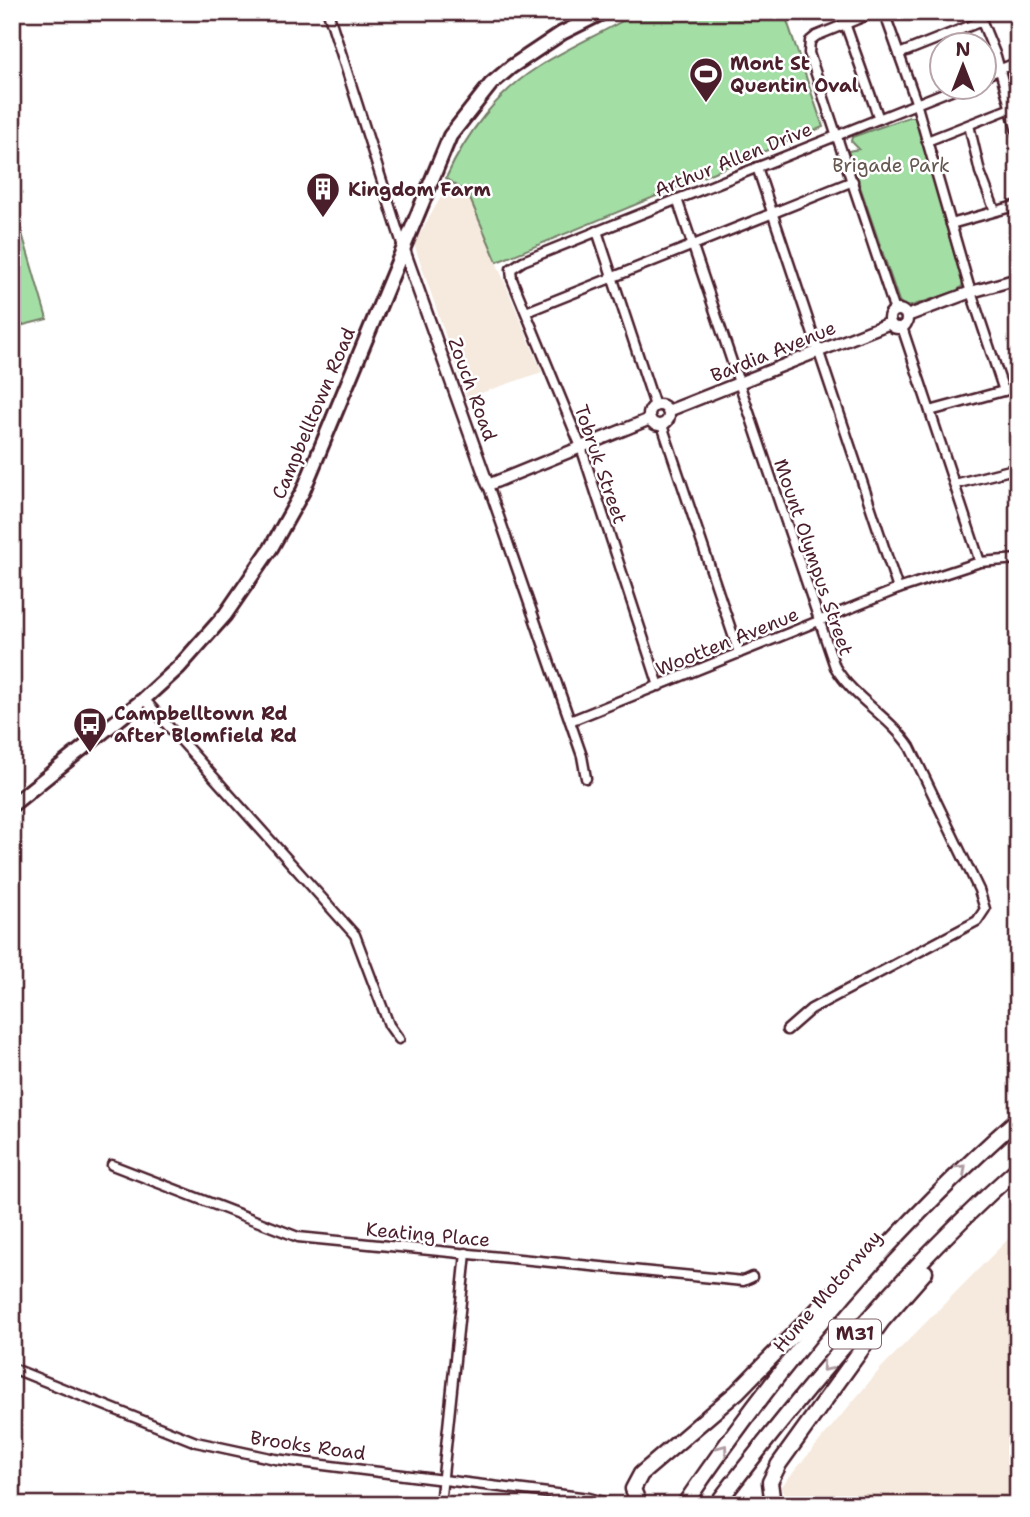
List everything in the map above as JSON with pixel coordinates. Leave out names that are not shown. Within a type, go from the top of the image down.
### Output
[{"type":"highway","name":"Hume Motorway","points":[[684,1505],[811,1336],[942,1188],[1018,1119]]},
{"type":"highway","points":[[773,1505],[769,1487],[776,1469],[835,1382],[882,1321],[979,1216],[1013,1172]]},
{"type":"highway","name":"M31","points":[[716,1505],[804,1392],[889,1295],[1013,1172]]},
{"type":"highway","points":[[639,1504],[633,1489],[641,1474],[737,1392],[839,1285],[942,1188]]},
{"type":"main road","name":"Campbelltown Road","points":[[12,805],[144,699],[179,667],[225,615],[291,515],[450,136],[491,84],[562,33],[604,12]]},
{"type":"street","name":"Zouch Road","points":[[328,12],[403,247],[570,721],[586,778]]},
{"type":"street","points":[[841,12],[879,119]]},
{"type":"street","points":[[875,12],[810,41],[809,53],[895,311]]},
{"type":"street","points":[[884,12],[916,104],[971,292],[1004,391]]},
{"type":"street","points":[[899,54],[980,16],[1000,70],[1018,135]]},
{"type":"street","points":[[1000,70],[1018,62]]},
{"type":"street","name":"Arthur Allen Drive","points":[[523,261],[928,99]]},
{"type":"street","points":[[927,141],[1011,108]]},
{"type":"street","points":[[969,125],[981,172],[995,211]]},
{"type":"street","points":[[757,167],[898,589]]},
{"type":"street","points":[[526,312],[853,181]]},
{"type":"street","name":"Mount Olympus Street","points":[[677,199],[818,621],[843,680],[894,727],[910,747],[979,890],[985,909],[977,921],[811,1009],[787,1030]]},
{"type":"street","points":[[951,224],[1018,205]]},
{"type":"street","points":[[597,231],[655,407]]},
{"type":"street","name":"Tobruk Street","points":[[523,261],[511,269],[511,274],[581,447],[659,686]]},
{"type":"street","points":[[393,273],[405,271],[414,276]]},
{"type":"street","points":[[980,562],[902,327],[907,316],[971,292],[1018,279]]},
{"type":"street","points":[[895,311],[904,312],[907,316]]},
{"type":"street","points":[[895,311],[890,317],[890,323],[902,327]]},
{"type":"street","name":"Bardia Avenue","points":[[668,411],[890,323]]},
{"type":"street","points":[[930,411],[1018,387]]},
{"type":"street","points":[[661,406],[668,411],[667,421],[662,425],[656,425],[650,419],[650,410],[655,407],[661,406]]},
{"type":"street","points":[[488,485],[650,419]]},
{"type":"street","points":[[662,425],[739,653]]},
{"type":"street","points":[[954,484],[1018,468]]},
{"type":"street","name":"Wootten Avenue","points":[[570,721],[898,589],[980,562],[1018,559]]},
{"type":"street","points":[[144,699],[355,935],[389,1025],[399,1039]]},
{"type":"street","name":"Keating Place","points":[[112,1165],[298,1237],[743,1281],[752,1277]]},
{"type":"street","points":[[440,1505],[466,1253]]},
{"type":"street","name":"Brooks Road","points":[[12,1368],[196,1442],[275,1458],[589,1497],[611,1504]]},
{"type":"shaded area","points":[[450,181],[468,194],[542,372],[467,398],[414,244]]},
{"type":"shaded area","points":[[1018,1229],[1018,1505],[792,1505],[781,1487],[881,1368]]},
{"type":"green space","points":[[638,12],[784,12],[823,127],[497,262],[468,194],[446,178],[463,146],[496,102],[523,77],[562,52]]},
{"type":"green space","name":"Brigade Park","points":[[916,117],[963,285],[957,291],[905,308],[899,301],[848,151],[859,149],[851,141],[852,137]]},
{"type":"green space","points":[[12,199],[47,319],[12,328]]},
{"type":"place","name":"Mont St Quentin Oval","points":[[706,104]]},
{"type":"place","name":"Kingdom Farm","points":[[323,219]]},
{"type":"place","name":"Campbelltown Rd after Blomfield Rd","points":[[90,754]]}]
